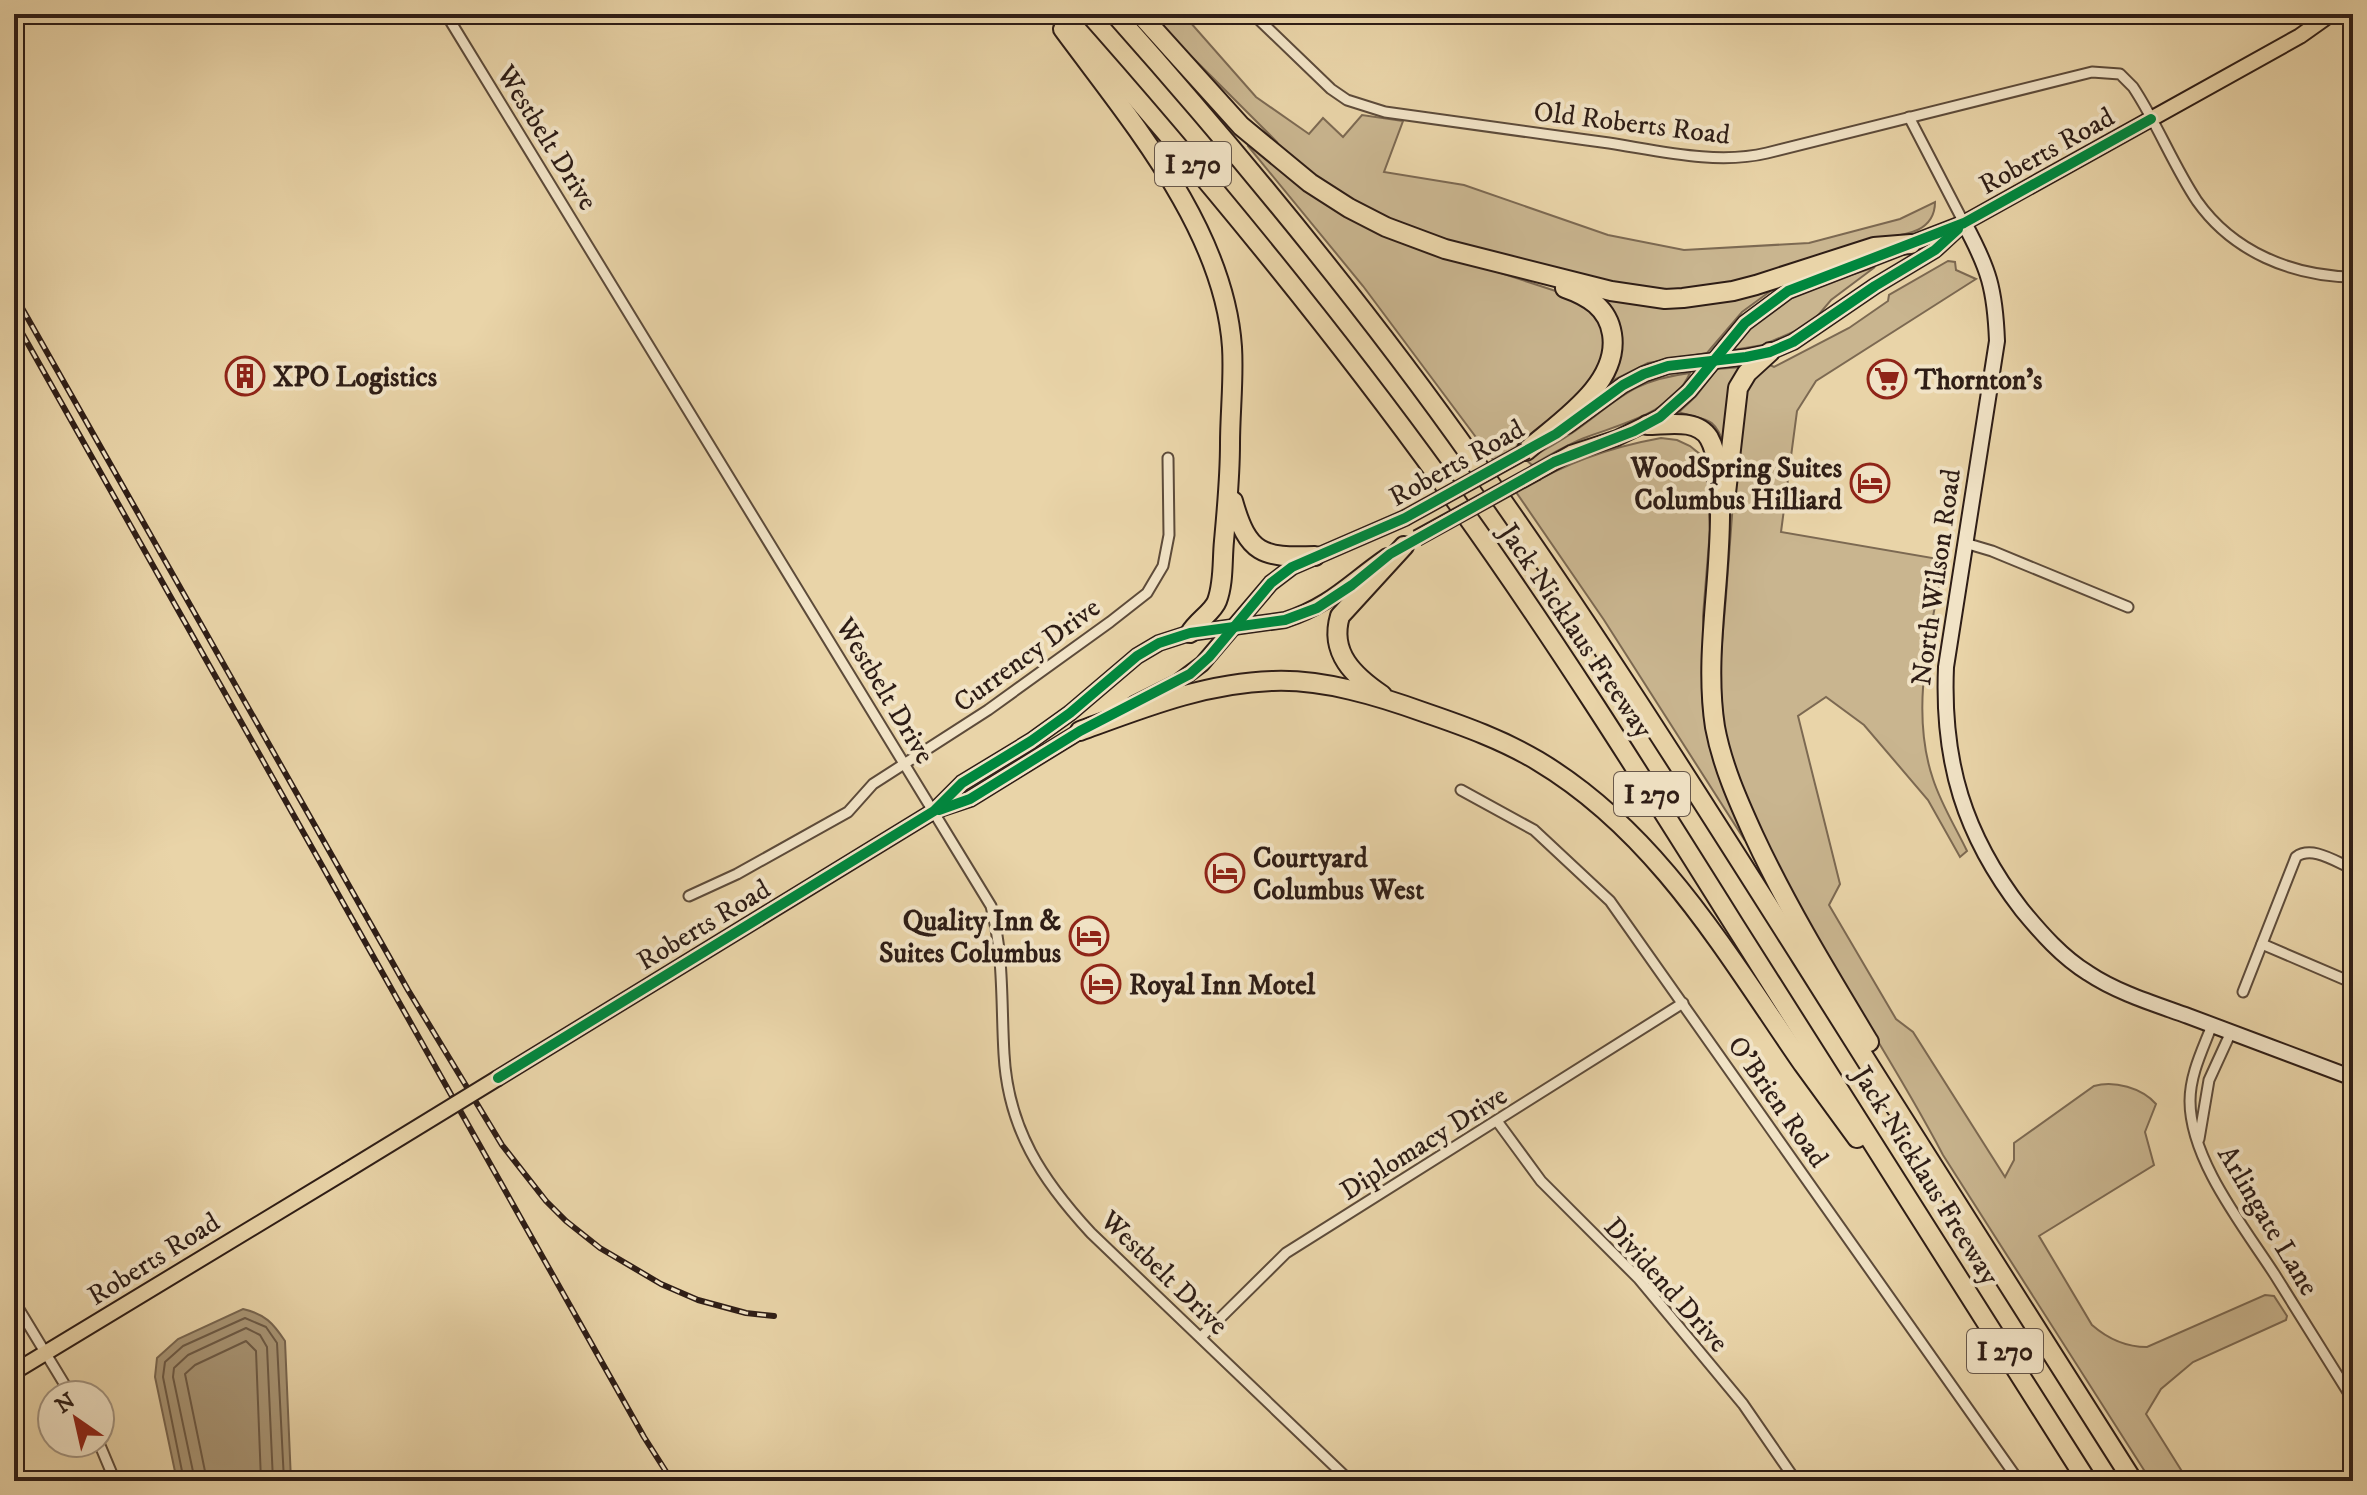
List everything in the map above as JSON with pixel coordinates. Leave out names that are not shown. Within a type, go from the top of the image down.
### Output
[{"type":"highway","points":[[1051,14],[1166,173],[1201,236],[1214,268],[1232,346],[1230,491],[1221,581],[1216,604],[1197,621],[1190,633]]},
{"type":"highway","name":"Jack Nicklaus Freeway","points":[[1063,14],[1156,118],[1319,317],[1470,521],[1618,740],[2087,1481]]},
{"type":"highway","name":"Jack Nicklaus Freeway","points":[[1115,14],[1189,97],[1352,297],[1474,460],[1650,718],[2133,1481]]},
{"type":"highway","points":[[1140,14],[1241,126],[1310,183],[1349,208],[1413,238],[1445,249],[1535,273],[1665,299],[1700,297],[1756,285],[1874,247],[1911,244]]},
{"type":"highway","points":[[1526,451],[1589,393],[1608,366],[1613,347],[1609,323],[1596,304],[1582,294],[1535,273]]},
{"type":"highway","points":[[1720,527],[1738,388],[1747,373],[1770,352]]},
{"type":"highway","points":[[1647,425],[1692,425],[1708,438],[1716,463],[1720,527],[1712,700],[1722,755],[1740,805],[1769,868],[1803,932],[1901,1096],[1934,1168]]},
{"type":"highway","points":[[1230,491],[1240,525],[1256,550],[1287,557],[1315,556]]},
{"type":"highway","points":[[1390,700],[1350,670],[1337,641],[1336,628],[1340,616],[1359,592],[1410,542]]},
{"type":"highway","points":[[1080,731],[1173,696],[1272,681],[1297,682],[1390,700],[1496,740],[1537,760],[1613,817],[1647,850],[1716,936],[1803,1064],[1964,1286]]},
{"type":"main road","name":"Roberts Road","points":[[934,811],[962,783],[1070,713],[1137,656],[1159,643],[1190,633],[1285,620],[1317,608],[1410,542],[1571,453],[1647,425],[1680,401],[1745,323],[1788,291],[1964,223],[2300,36],[2331,14]]},
{"type":"main road","name":"Roberts Road","points":[[14,1372],[934,811],[970,799],[1080,731],[1190,674],[1209,657],[1271,583],[1292,567],[1405,518],[1526,451],[1644,374],[1668,366],[1770,352],[1807,335],[1875,286],[1935,250],[1964,223]]},
{"type":"main road","name":"North Wilson Road","points":[[1964,223],[1985,261],[1991,279],[1997,341],[1946,667],[1944,706],[1955,779],[1981,847],[2017,903],[2042,934],[2070,960],[2107,984],[2231,1032],[2351,1073]]},
{"type":"street","name":"Westbelt Drive","points":[[446,14],[991,906],[999,935],[1006,1076],[1018,1122],[1036,1161],[1067,1208],[1350,1481]]},
{"type":"street","name":"Old Roberts Road","points":[[1253,14],[1331,89],[1347,100],[1385,112],[1669,152],[1746,158],[2102,71],[2120,74],[2128,81],[2199,202],[2227,232],[2257,254],[2287,268],[2332,277],[2353,277]]},
{"type":"street","name":"North Wilson Road","points":[[1909,117],[1964,223]]},
{"type":"street","name":"Currency Drive","points":[[689,896],[737,874],[848,812],[873,784],[1043,671],[1147,593],[1163,566],[1169,535],[1168,458]]},
{"type":"street","points":[[1965,543],[1992,551],[2128,607]]},
{"type":"street","name":"O'Brien Road","points":[[1461,790],[1534,830],[1610,901],[2019,1481]]},
{"type":"street","points":[[2243,992],[2296,857],[2300,853],[2312,852],[2353,869]]},
{"type":"street","points":[[2262,944],[2353,983]]},
{"type":"street","name":"Diplomacy Drive","points":[[1201,1337],[1286,1253],[1683,1003]]},
{"type":"street","name":"Arlingate Lane","points":[[2212,1025],[2192,1077],[2190,1101],[2199,1143],[2235,1213],[2353,1400]]},
{"type":"street","name":"Arlingate Lane","points":[[2199,1143],[2209,1080],[2231,1032]]},
{"type":"street","name":"Dividend Drive","points":[[1497,1121],[1541,1181],[1639,1279],[1735,1394],[1796,1481]]},
{"type":"street","points":[[14,1301],[62,1379]]},
{"type":"street","points":[[106,1459],[115,1481]]},
{"type":"shaded area","points":[[1149,14],[1183,14],[1256,97],[1309,134],[1323,118],[1343,137],[1362,115],[1403,121],[1384,172],[1464,185],[1608,235],[1684,250],[1809,243],[1900,219],[1935,202],[1934,212],[1925,225],[1910,233],[1883,238],[1738,284],[1669,291],[1600,281],[1457,243],[1393,222],[1323,183],[1284,155],[1277,142]]},
{"type":"shaded area","points":[[1251,143],[1293,180],[1467,262],[1577,298],[1592,308],[1606,338],[1601,368],[1533,438],[1493,460],[1363,286],[1248,146]]},
{"type":"shaded area","points":[[1948,261],[1955,262],[1956,270],[1976,279],[1816,381],[1797,411],[1781,532],[1944,560],[1928,642],[1923,725],[1933,779],[1967,851],[1960,857],[1928,800],[1864,725],[1826,697],[1798,716],[1840,884],[1829,905],[1896,1019],[1913,1032],[2005,1177],[2014,1160],[2014,1143],[2094,1086],[2110,1084],[2127,1087],[2156,1104],[2145,1132],[2154,1165],[2039,1236],[2092,1325],[2124,1344],[2147,1347],[2265,1295],[2274,1296],[2287,1316],[2286,1320],[2193,1362],[2161,1389],[2146,1414],[2188,1481],[2151,1481],[1943,1155],[1791,893],[1747,802],[1733,767],[1724,731],[1720,698],[1721,654],[1740,409],[1747,389],[1758,374],[1770,365],[1774,367],[1849,328],[1888,301],[1889,295]]},
{"type":"shaded area","points":[[1875,267],[1831,300],[1815,319],[1800,329],[1763,345],[1733,350],[1760,318],[1777,306],[1815,288]]},
{"type":"shaded area","points":[[1776,287],[1742,312],[1707,353],[1648,363],[1608,383],[1614,368],[1593,291],[1616,297]]},
{"type":"shaded area","points":[[1742,367],[1724,445],[1711,423],[1679,412],[1717,369]]},
{"type":"shaded area","points":[[1690,373],[1672,398],[1646,415],[1580,440],[1532,465],[1526,460],[1569,435],[1639,386]]},
{"type":"shaded area","points":[[1661,438],[1690,446],[1701,455],[1706,466],[1710,530],[1703,616],[1705,686],[1748,836],[1744,839],[1604,620],[1516,492],[1586,458]]},
{"type":"water","points":[[243,1309],[268,1320],[285,1341],[291,1481],[177,1481],[155,1377],[157,1358],[178,1339]]},
{"type":"railway","points":[[14,294],[408,990],[502,1145],[546,1201],[600,1248],[661,1284],[698,1300],[746,1313],[774,1316]]},
{"type":"railway","points":[[14,319],[644,1437],[672,1481]]},
{"type":"cycle path","points":[[498,1078],[934,811],[962,783],[1031,741],[1070,713],[1137,656],[1159,643],[1190,633],[1285,620],[1317,608],[1390,554],[1554,462],[1634,431],[1660,417],[1689,391],[1745,323],[1788,291],[1964,223],[2151,119]]},
{"type":"cycle path","points":[[939,810],[970,799],[1080,731],[1190,674],[1209,657],[1271,583],[1292,567],[1405,518],[1556,434],[1623,385],[1644,374],[1668,366],[1770,352],[1793,342],[1875,286],[1935,250],[1958,229]]},
{"type":"place","name":"XPO Logistics","points":[[245,376]]},
{"type":"place","name":"Thornton's","points":[[1887,379]]},
{"type":"place","name":"WoodSpring Suites Columbus Hilliard","points":[[1870,483]]},
{"type":"place","name":"Courtyard Columbus West","points":[[1225,873]]},
{"type":"place","name":"Quality Inn & Suites Columbus","points":[[1089,936]]},
{"type":"place","name":"Royal Inn Motel","points":[[1101,984]]}]
